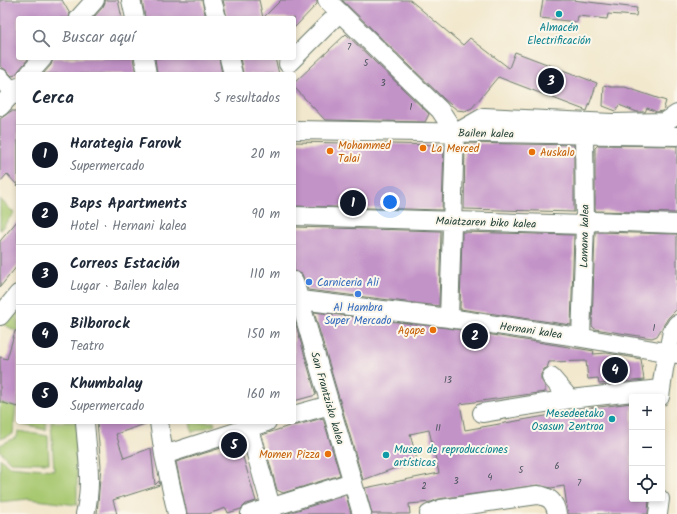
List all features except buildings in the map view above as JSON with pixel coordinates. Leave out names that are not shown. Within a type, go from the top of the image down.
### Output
[{"type":"street","points":[[81,16],[95,0]]},
{"type":"street","points":[[131,0],[135,16]]},
{"type":"street","points":[[212,0],[216,16]]},
{"type":"street","points":[[296,54],[333,6],[440,110],[455,133],[449,318]]},
{"type":"street","points":[[31,72],[41,60]]},
{"type":"street","points":[[144,60],[147,72]]},
{"type":"street","points":[[230,60],[232,72]]},
{"type":"street","points":[[288,64],[291,60]]},
{"type":"street","points":[[0,78],[16,91],[0,107]]},
{"type":"street","points":[[455,133],[484,117],[612,124],[665,122],[677,114]]},
{"type":"street","name":"Bailen kalea","points":[[296,130],[677,136]]},
{"type":"street","name":"Lamana kalea","points":[[581,337],[584,224],[584,134]]},
{"type":"street","name":"Maiatzaren biko kalea","points":[[296,216],[584,224],[594,221],[677,224]]},
{"type":"street","name":"San Frantzisko kalea","points":[[296,287],[362,514]]},
{"type":"street","points":[[0,316],[16,296]]},
{"type":"street","name":"Hernani kalea","points":[[300,300],[449,318],[581,337],[672,353]]},
{"type":"street","points":[[482,413],[570,399],[660,393],[672,353],[672,332],[677,324]]},
{"type":"street","points":[[551,377],[570,399]]},
{"type":"street","points":[[296,414],[330,405]]},
{"type":"street","points":[[81,513],[89,499],[89,469],[85,424]]},
{"type":"street","points":[[159,424],[164,455],[177,514]]},
{"type":"street","points":[[164,455],[248,425],[272,511]]},
{"type":"street","points":[[250,514],[272,511],[352,482]]},
{"type":"street","points":[[429,514],[442,509],[537,495],[545,496],[552,500],[557,514]]},
{"type":"street","points":[[658,514],[660,502]]},
{"type":"green space","points":[[0,199],[14,213],[0,230]]},
{"type":"green space","points":[[16,306],[16,331],[1,323]]},
{"type":"green space","points":[[0,402],[16,406],[13,434],[0,439]]},
{"type":"green space","points":[[20,424],[46,424],[46,430]]},
{"type":"green space","points":[[51,424],[77,424],[77,505],[28,499],[0,502],[0,458],[8,466],[54,470]]},
{"type":"green space","points":[[190,424],[215,425],[192,432]]},
{"type":"green space","points":[[18,431],[48,436],[49,463],[10,462],[0,451],[0,445],[17,437]]},
{"type":"place","name":"Almacén Electrificación","points":[[559,14]]},
{"type":"place","name":"Correos Estación","points":[[551,81]]},
{"type":"place","name":"La Merced","points":[[423,148]]},
{"type":"place","name":"Mohammed Talai","points":[[330,151]]},
{"type":"place","name":"Auskalo","points":[[532,152]]},
{"type":"place","name":"Harategia Farovk","points":[[353,203]]},
{"type":"place","name":"Carniceria Ali","points":[[309,282]]},
{"type":"place","name":"Al Hambra Super Mercado","points":[[358,294]]},
{"type":"place","name":"Agape","points":[[433,330]]},
{"type":"place","name":"Baps Apartments","points":[[475,336]]},
{"type":"place","name":"Bilborock","points":[[615,370]]},
{"type":"place","name":"Mesedeetako Osasun Zentroa","points":[[612,419]]},
{"type":"place","name":"Khumbalay","points":[[234,445]]},
{"type":"place","name":"Momen Pizza","points":[[328,454]]},
{"type":"place","name":"Museo de reproducciones artísticas","points":[[386,455]]}]
